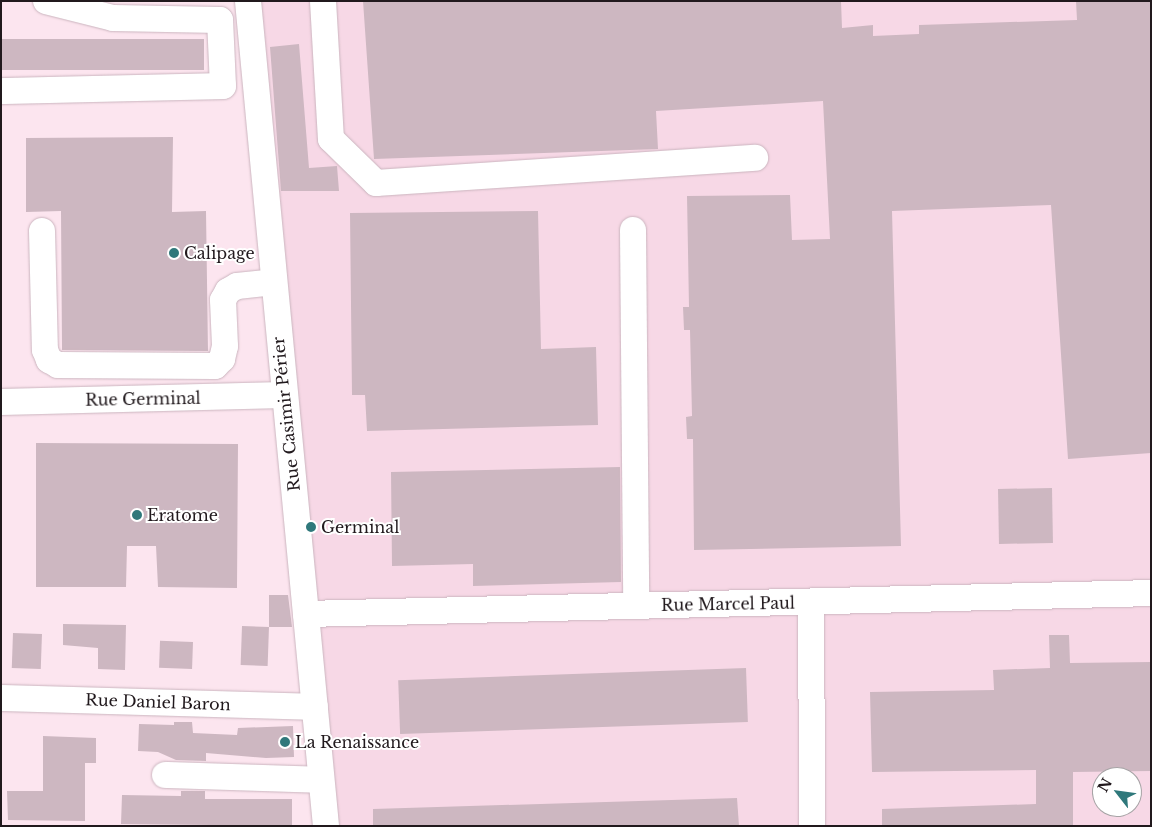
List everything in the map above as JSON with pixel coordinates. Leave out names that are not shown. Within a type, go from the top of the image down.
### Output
[{"type":"street","points":[[1,91],[223,86],[220,20],[113,18],[46,1]]},
{"type":"street","name":"Rue Casimir Périer","points":[[248,1],[326,826]]},
{"type":"street","points":[[322,1],[331,139],[376,183],[755,158]]},
{"type":"street","points":[[633,230],[636,606]]},
{"type":"street","points":[[42,231],[44,350],[49,360],[58,365],[215,366],[222,359],[225,346],[224,300],[228,291],[237,286],[274,282]]},
{"type":"street","name":"Rue Germinal","points":[[1,402],[284,395]]},
{"type":"street","name":"Rue Marcel Paul","points":[[306,614],[1151,593]]},
{"type":"street","points":[[811,602],[812,826]]},
{"type":"street","name":"Rue Daniel Baron","points":[[1,698],[315,707]]},
{"type":"street","points":[[165,775],[321,780]]},
{"type":"shaded area","points":[[248,1],[1151,1],[1151,826],[329,826]]},
{"type":"building","points":[[363,1],[841,1],[842,28],[873,25],[873,36],[919,34],[919,25],[1077,20],[1076,1],[1151,1],[1151,453],[1068,459],[1051,205],[892,211],[901,546],[694,550],[693,439],[687,439],[686,417],[692,416],[690,330],[684,330],[683,307],[689,307],[687,196],[790,195],[792,240],[830,239],[823,101],[656,111],[658,149],[374,159]]},
{"type":"building","points":[[1,39],[204,39],[204,70],[1,70]]},
{"type":"building","points":[[299,44],[309,168],[337,166],[339,191],[281,191],[270,47]]},
{"type":"building","points":[[173,137],[172,212],[206,211],[208,351],[62,350],[61,211],[26,212],[26,138]]},
{"type":"building","points":[[538,211],[541,349],[596,347],[598,425],[367,431],[365,395],[352,395],[350,213]]},
{"type":"building","name":"Eratome","points":[[36,443],[238,444],[237,588],[158,587],[156,546],[127,546],[126,587],[36,587]]},
{"type":"building","points":[[620,467],[621,582],[473,586],[473,564],[392,566],[391,472]]},
{"type":"building","points":[[1052,488],[1053,543],[999,544],[998,489]]},
{"type":"building","points":[[269,595],[288,595],[292,627],[269,627]]},
{"type":"building","points":[[63,624],[126,625],[125,670],[98,669],[98,648],[63,645]]},
{"type":"building","points":[[242,626],[269,627],[268,666],[241,665]]},
{"type":"building","points":[[13,633],[42,634],[41,669],[12,668]]},
{"type":"building","points":[[1049,635],[1069,635],[1070,663],[1151,662],[1151,771],[1142,771],[1142,767],[1092,767],[1092,772],[1073,772],[1073,826],[882,826],[882,809],[1036,804],[1036,770],[872,772],[870,692],[994,690],[993,670],[1050,668]]},
{"type":"building","points":[[160,641],[193,642],[192,669],[159,668]]},
{"type":"building","points":[[746,668],[748,722],[400,734],[398,680]]},
{"type":"building","points":[[174,722],[192,722],[193,733],[237,735],[238,728],[293,726],[294,757],[266,758],[206,753],[206,761],[176,760],[158,752],[138,751],[139,724],[174,725]]},
{"type":"building","points":[[43,736],[96,738],[96,763],[85,763],[85,821],[8,820],[7,791],[43,791]]},
{"type":"building","points":[[181,791],[205,791],[205,799],[292,799],[292,826],[121,824],[122,795],[181,796]]},
{"type":"building","points":[[737,798],[739,826],[373,826],[373,809]]},
{"type":"place","name":"Calipage","points":[[174,253]]},
{"type":"place","name":"Eratome","points":[[137,515]]},
{"type":"place","name":"Germinal","points":[[311,527]]},
{"type":"place","name":"La Renaissance","points":[[285,742]]}]
